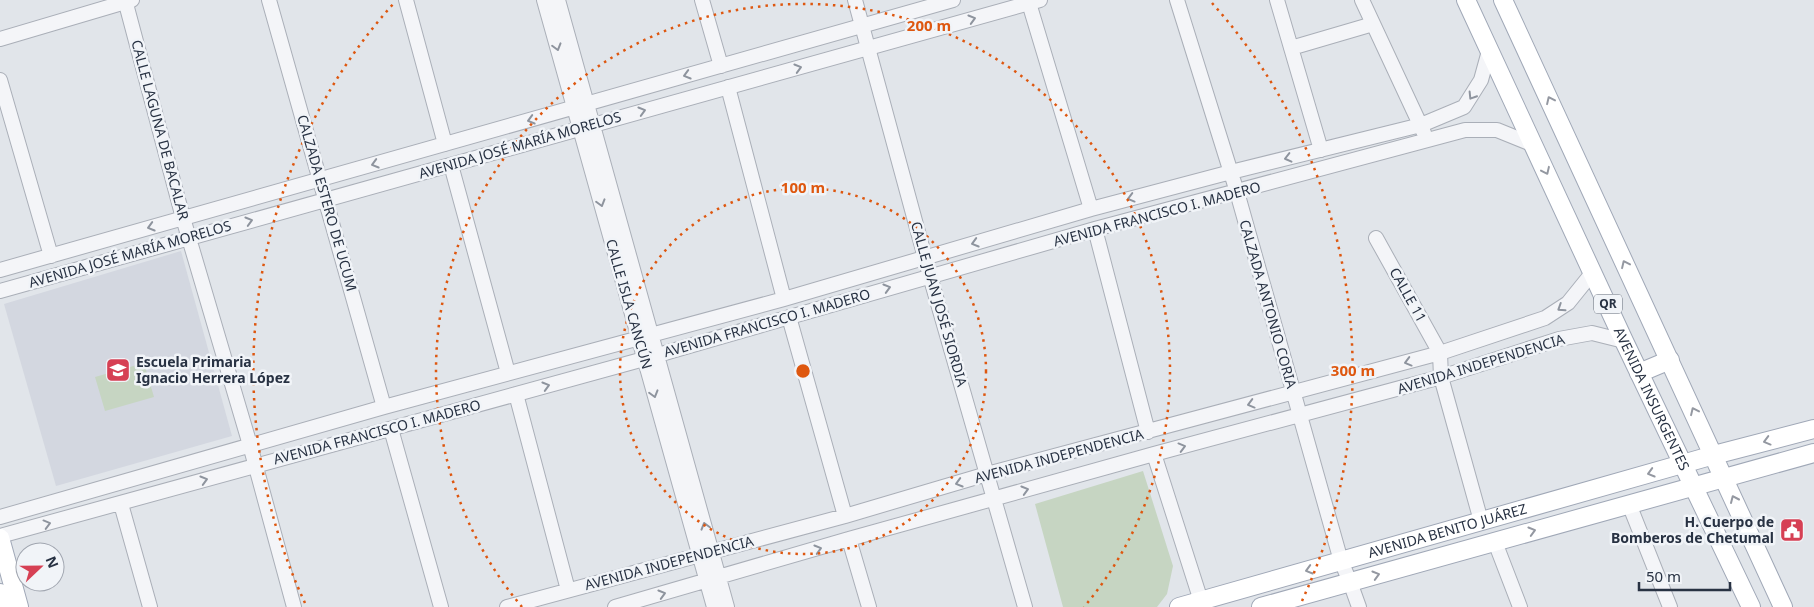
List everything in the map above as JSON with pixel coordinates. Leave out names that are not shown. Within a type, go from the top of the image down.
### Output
[{"type":"main road","name":"AVENIDA INSURGENTES","points":[[1466,0],[1594,272],[1639,373],[1751,607]]},
{"type":"main road","name":"QR","points":[[1503,0],[1783,607]]},
{"type":"main road","points":[[1639,373],[1670,360]]},
{"type":"main road","name":"AVENIDA BENITO JUÁREZ","points":[[1179,607],[1714,455],[1814,429]]},
{"type":"main road","name":"AVENIDA BENITO JUÁREZ","points":[[1261,607],[1814,453]]},
{"type":"main road","points":[[0,537],[20,607]]},
{"type":"main road","points":[[1730,562],[1757,551]]},
{"type":"main road","points":[[0,593],[4,607]]},
{"type":"street","name":"CALZADA ESTERO DE UCUM","points":[[269,0],[384,407]]},
{"type":"street","points":[[406,0],[445,144]]},
{"type":"street","name":"CALLE ISLA CANCÚN","points":[[544,0],[581,106]]},
{"type":"street","name":"CALLE ISLA CANCÚN","points":[[558,0],[586,127],[713,579],[727,607]]},
{"type":"street","points":[[702,0],[721,66]]},
{"type":"street","name":"CALLE JUAN JOSÉ SIORDIA","points":[[855,0],[930,276],[1025,607]]},
{"type":"street","name":"AVENIDA JOSÉ MARÍA MORELOS","points":[[0,270],[953,0]]},
{"type":"street","name":"CALZADA ANTONIO CORIA","points":[[1177,0],[1237,192],[1298,415],[1341,561],[1359,607]]},
{"type":"street","points":[[1277,0],[1321,150]]},
{"type":"street","points":[[1362,0],[1421,125],[1426,141]]},
{"type":"street","points":[[0,39],[128,1]]},
{"type":"street","name":"CALLE LAGUNA DE BACALAR","points":[[128,1],[184,218],[250,445],[294,607]]},
{"type":"street","name":"AVENIDA JOSÉ MARÍA MORELOS","points":[[0,291],[1035,2]]},
{"type":"street","points":[[1035,2],[1091,209]]},
{"type":"street","points":[[1291,48],[1373,24]]},
{"type":"street","name":"AVENIDA FRANCISCO I. MADERO","points":[[0,517],[384,407],[784,299],[1091,209],[1421,125],[1464,107],[1481,80],[1489,51]]},
{"type":"street","points":[[0,80],[51,256]]},
{"type":"street","points":[[728,87],[784,299]]},
{"type":"street","name":"AVENIDA FRANCISCO I. MADERO","points":[[0,537],[651,357],[1095,229],[1465,130],[1497,130],[1534,145]]},
{"type":"street","points":[[450,165],[508,373]]},
{"type":"street","points":[[1095,229],[1148,432]]},
{"type":"street","name":"CALLE 11","points":[[1376,238],[1440,353]]},
{"type":"street","name":"AVENIDA INDEPENDENCIA","points":[[507,607],[845,516],[987,474],[1440,353],[1545,318],[1568,303],[1594,272]]},
{"type":"street","points":[[789,317],[845,516]]},
{"type":"street","name":"AVENIDA INDEPENDENCIA","points":[[615,607],[1154,454],[1441,377],[1559,339],[1592,333],[1624,341]]},
{"type":"street","points":[[1440,353],[1441,377],[1481,521]]},
{"type":"street","points":[[516,394],[568,590]]},
{"type":"street","points":[[391,429],[441,607]]},
{"type":"street","points":[[1154,454],[1201,601]]},
{"type":"street","points":[[121,504],[150,607]]},
{"type":"street","points":[[1629,504],[1670,607]]},
{"type":"street","points":[[850,539],[869,607]]},
{"type":"street","points":[[1494,542],[1520,607]]},
{"type":"street","name":"CALLE ISLA CANCÚN","points":[[713,579],[714,607]]},
{"type":"shaded area","name":"Escuela Primaria Ignacio Herrera López","points":[[181,251],[232,436],[56,486],[4,304]]},
{"type":"green space","points":[[144,363],[154,397],[105,411],[95,377]]},
{"type":"green space","points":[[1143,471],[1173,566],[1167,594],[1157,607],[1063,607],[1035,504]]},
{"type":"place","name":"Escuela Primaria Ignacio Herrera López","points":[[118,370]]},
{"type":"place","name":"H. Cuerpo de Bomberos de Chetumal","points":[[1792,530]]}]
